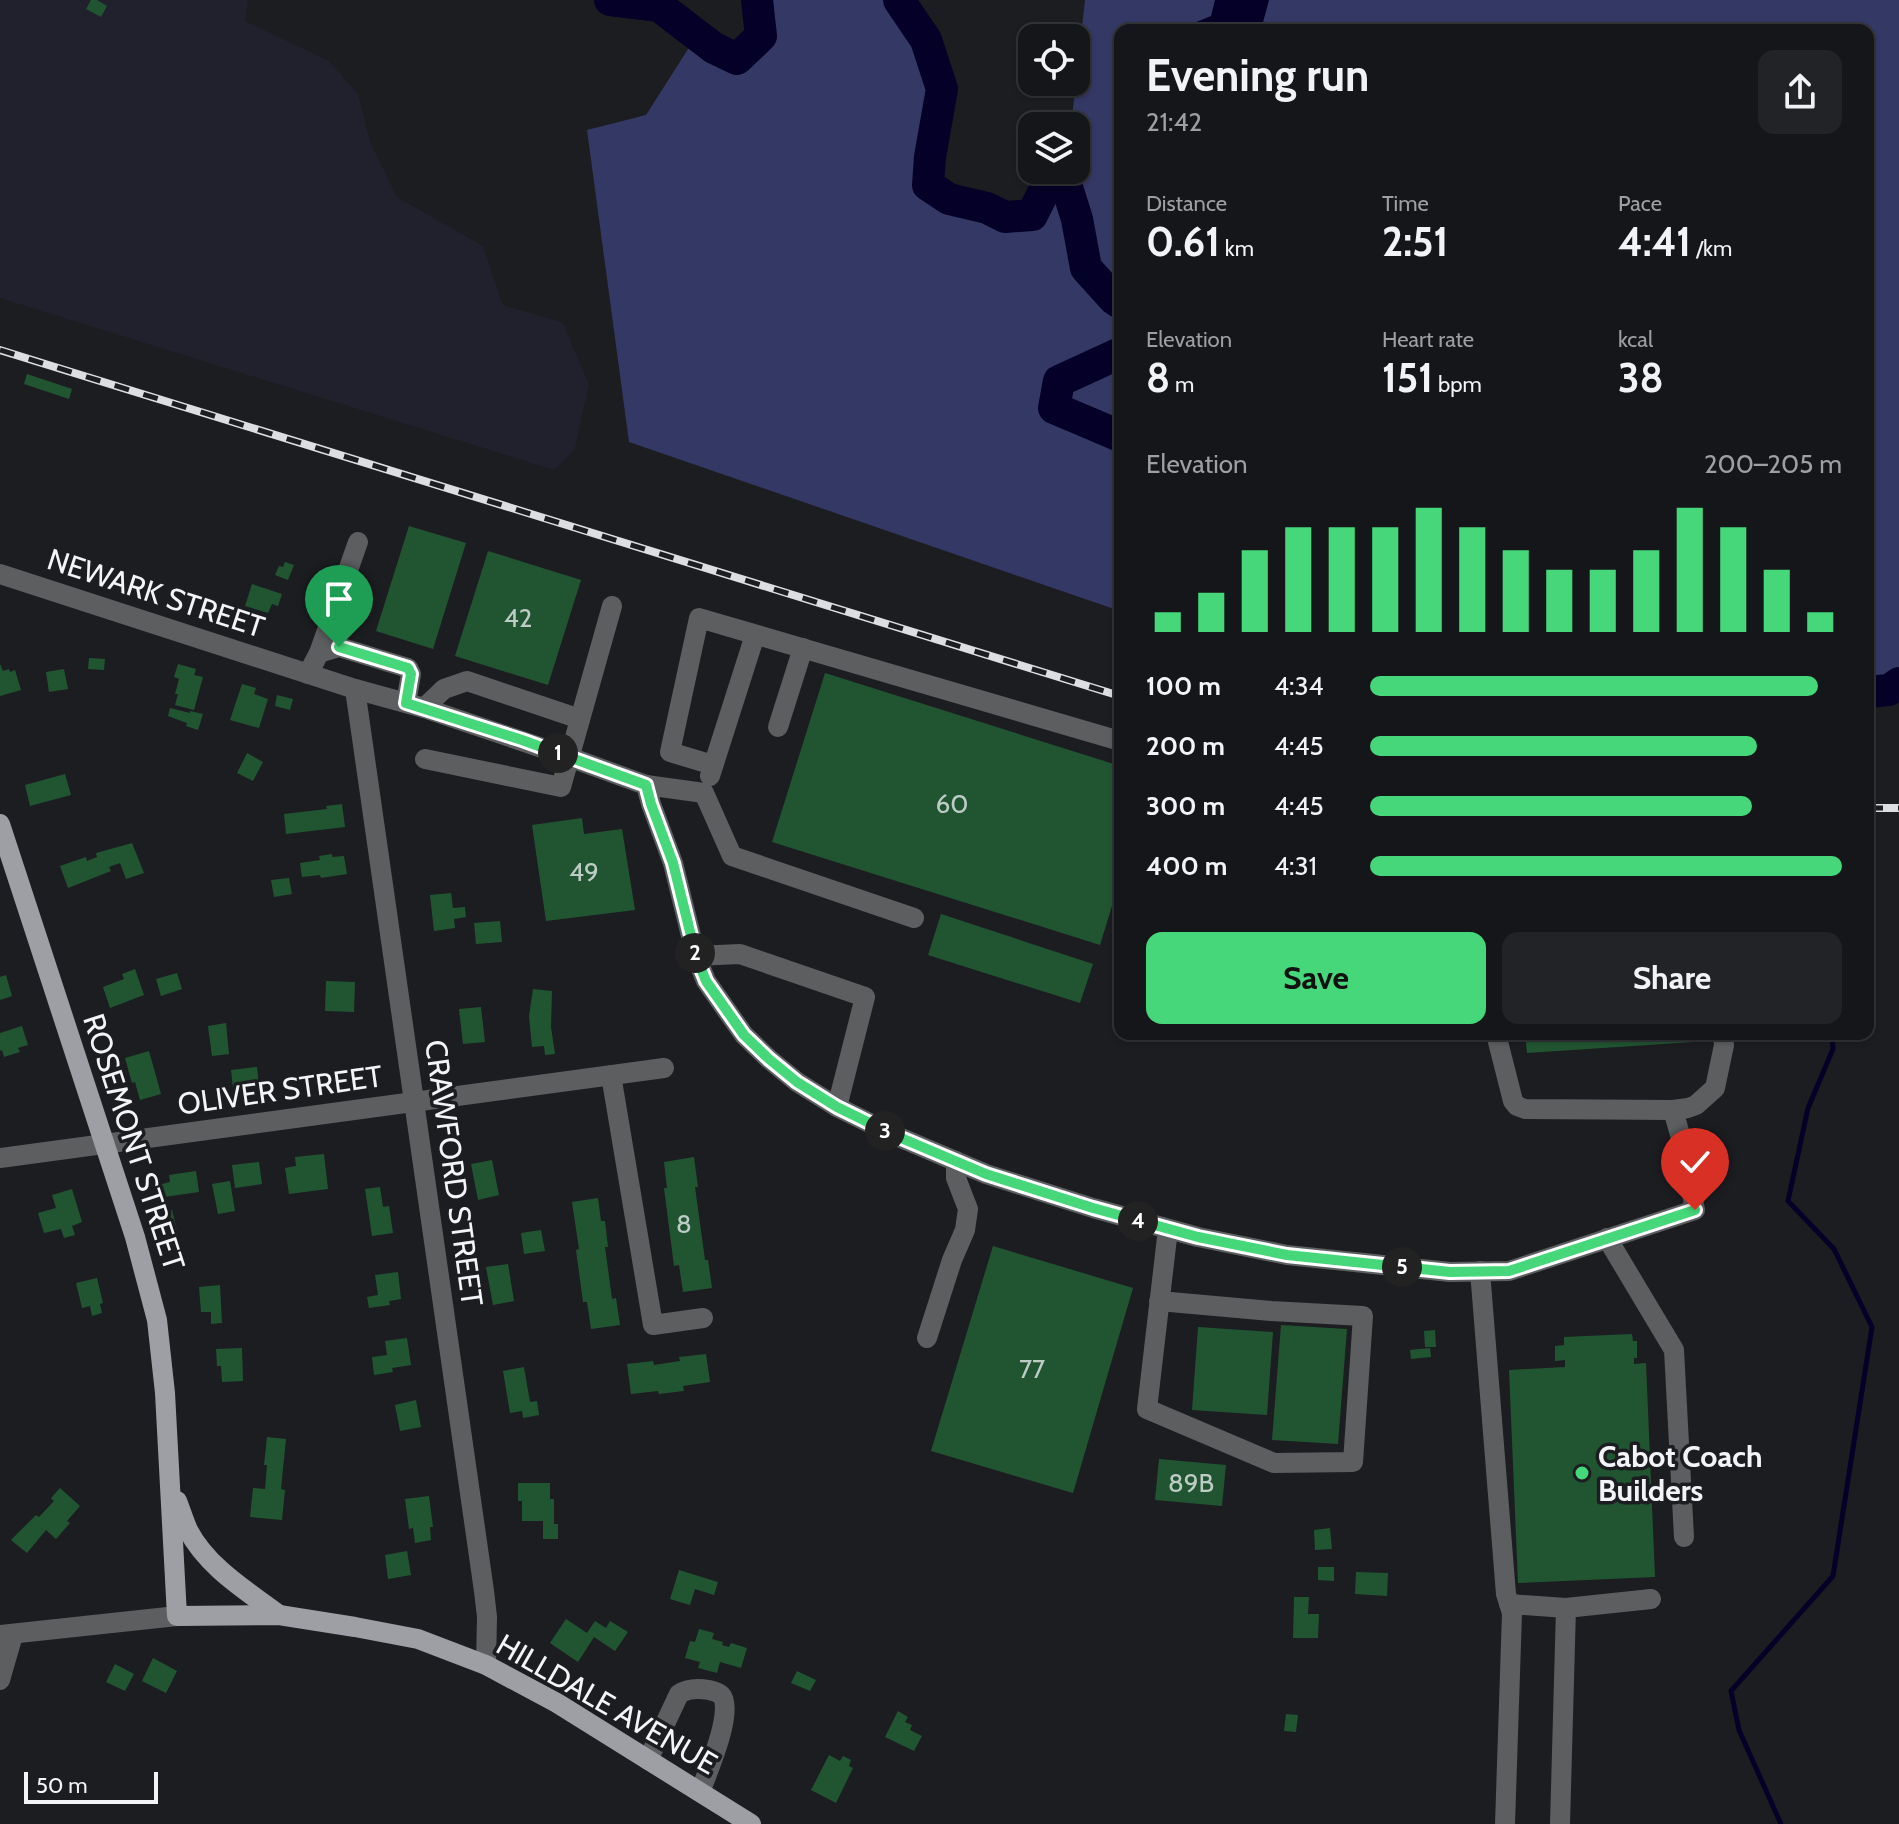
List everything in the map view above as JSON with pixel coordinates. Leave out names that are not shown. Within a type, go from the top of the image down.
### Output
[{"type":"main road","name":"ROSEMONT STREET","points":[[0,824],[135,1237],[157,1320],[163,1361],[177,1616]]},
{"type":"main road","name":"ROSEMONT STREET","points":[[171,1487],[189,1532],[206,1555],[225,1574],[279,1615]]},
{"type":"main road","name":"HILLDALE AVENUE","points":[[177,1616],[279,1615],[418,1639],[486,1665],[557,1703],[751,1824]]},
{"type":"street","points":[[308,674],[319,653],[358,542]]},
{"type":"street","name":"NEWARK STREET","points":[[0,574],[415,706],[646,785],[704,793]]},
{"type":"street","points":[[425,759],[561,787],[612,606]]},
{"type":"street","points":[[713,765],[670,752],[699,618],[1114,739]]},
{"type":"street","points":[[755,635],[704,793],[732,856],[914,918]]},
{"type":"street","points":[[319,653],[339,647],[408,668],[415,706],[444,689],[467,681],[580,719]]},
{"type":"street","points":[[778,727],[803,648]]},
{"type":"street","name":"CRAWFORD STREET","points":[[355,689],[484,1591],[486,1665]]},
{"type":"street","points":[[646,785],[673,863],[696,956],[706,981],[744,1035],[769,1059],[797,1082],[837,1107],[894,1135],[986,1174],[1093,1208],[1198,1237],[1287,1255],[1450,1272],[1509,1271],[1695,1210],[1673,1110]]},
{"type":"street","points":[[696,956],[740,954],[865,997],[837,1107]]},
{"type":"street","points":[[1498,1040],[1513,1101],[1517,1106],[1525,1109],[1673,1110],[1696,1105],[1715,1088],[1724,1040]]},
{"type":"street","name":"OLIVER STREET","points":[[0,1158],[664,1068]]},
{"type":"street","points":[[611,1075],[653,1325],[703,1318]]},
{"type":"street","points":[[927,1338],[965,1230],[968,1209],[956,1178],[956,1161]]},
{"type":"street","points":[[1159,1301],[1363,1316],[1353,1462],[1274,1463],[1147,1409],[1159,1301],[1168,1229]]},
{"type":"street","points":[[1607,1238],[1674,1350],[1684,1537]]},
{"type":"street","points":[[1480,1271],[1506,1594],[1512,1613],[1505,1824]]},
{"type":"street","points":[[1509,1604],[1566,1608],[1651,1599]]},
{"type":"street","points":[[1560,1824],[1566,1608]]},
{"type":"street","name":"HILLDALE AVENUE","points":[[7,1635],[177,1616]]},
{"type":"street","points":[[0,1680],[7,1635]]},
{"type":"street","points":[[648,1760],[679,1694],[686,1689],[698,1688],[721,1695],[725,1702],[724,1727],[700,1792]]},
{"type":"shaded area","points":[[0,0],[248,0],[245,21],[329,61],[358,94],[370,142],[397,197],[483,246],[503,305],[563,323],[589,385],[574,451],[554,470],[0,298]]},
{"type":"shaded area","points":[[757,0],[899,0],[926,40],[942,89],[928,185],[949,199],[987,208],[1005,217],[1032,215],[1046,187],[1090,184],[1090,112],[1073,112],[1074,96],[1090,96],[1090,24],[1082,24],[1085,0],[1899,0],[1899,683],[1889,690],[1874,691],[1874,24],[1114,24],[1114,292],[1092,274],[1114,299],[1114,609],[629,442],[587,130],[646,115],[697,35],[714,48],[737,59],[761,36]]},
{"type":"shaded area","points":[[1215,0],[1269,0],[1263,24],[1192,24],[1211,16]]},
{"type":"building","points":[[91,0],[107,6],[101,17],[86,9]]},
{"type":"building","points":[[27,374],[72,389],[69,399],[24,384]]},
{"type":"building","points":[[409,526],[466,543],[433,649],[376,631]]},
{"type":"building","points":[[488,551],[581,580],[548,685],[455,656]]},
{"type":"building","points":[[285,562],[294,565],[288,580],[275,575]]},
{"type":"building","points":[[252,584],[282,594],[278,606],[272,604],[268,613],[245,606]]},
{"type":"building","points":[[89,658],[105,659],[104,670],[88,669]]},
{"type":"building","points":[[0,664],[3,671],[15,670],[21,690],[0,696]]},
{"type":"building","points":[[178,664],[196,669],[194,675],[203,677],[194,710],[175,705],[179,679],[174,677]]},
{"type":"building","points":[[64,669],[68,689],[49,692],[46,672]]},
{"type":"building","points":[[825,673],[1114,764],[1114,900],[1100,945],[772,842]]},
{"type":"building","points":[[242,684],[256,688],[254,694],[268,699],[259,728],[230,720]]},
{"type":"building","points":[[277,695],[293,699],[290,710],[275,706]]},
{"type":"building","points":[[170,708],[203,714],[198,730],[168,716]]},
{"type":"building","points":[[247,753],[263,762],[253,781],[237,773]]},
{"type":"building","points":[[65,774],[71,795],[30,806],[25,785]]},
{"type":"building","points":[[342,804],[345,827],[286,834],[284,814]]},
{"type":"building","points":[[582,818],[584,834],[622,829],[635,910],[546,921],[532,825]]},
{"type":"building","points":[[132,843],[144,873],[126,879],[120,863],[109,867],[111,871],[68,888],[60,866],[86,857],[87,861],[97,857],[96,853]]},
{"type":"building","points":[[332,854],[332,857],[344,856],[347,874],[302,877],[300,863],[320,860],[319,856]]},
{"type":"building","points":[[289,878],[292,894],[274,897],[271,880]]},
{"type":"building","points":[[451,893],[453,908],[465,907],[466,917],[454,919],[455,928],[434,931],[430,895]]},
{"type":"building","points":[[941,914],[1093,964],[1080,1003],[928,955]]},
{"type":"building","points":[[500,921],[502,942],[476,944],[474,923]]},
{"type":"building","points":[[135,969],[144,995],[110,1008],[103,987],[124,979],[122,974]]},
{"type":"building","points":[[177,973],[182,989],[161,996],[156,979]]},
{"type":"building","points":[[6,975],[12,996],[0,1000],[0,977]]},
{"type":"building","points":[[326,981],[355,982],[354,1012],[325,1011]]},
{"type":"building","points":[[533,989],[552,991],[551,1027],[555,1054],[545,1055],[544,1046],[532,1047],[529,1016]]},
{"type":"building","points":[[481,1007],[485,1042],[463,1044],[459,1009]]},
{"type":"building","points":[[226,1023],[229,1054],[212,1056],[208,1026]]},
{"type":"building","points":[[22,1026],[28,1045],[18,1048],[20,1052],[4,1057],[0,1051],[0,1033]]},
{"type":"building","points":[[1526,1040],[1709,1041],[1527,1053]]},
{"type":"building","points":[[149,1051],[161,1094],[140,1100],[125,1058]]},
{"type":"building","points":[[257,1067],[260,1096],[234,1098],[231,1070]]},
{"type":"building","points":[[324,1154],[328,1189],[289,1194],[285,1168],[296,1166],[295,1157]]},
{"type":"building","points":[[694,1157],[705,1260],[708,1260],[712,1288],[683,1292],[679,1265],[674,1266],[664,1188],[667,1188],[664,1162]]},
{"type":"building","points":[[492,1160],[499,1195],[478,1200],[471,1164]]},
{"type":"building","points":[[259,1162],[262,1184],[235,1188],[232,1165]]},
{"type":"building","points":[[196,1171],[199,1192],[164,1197],[162,1184],[170,1182],[169,1175]]},
{"type":"building","points":[[230,1181],[235,1211],[218,1214],[212,1184]]},
{"type":"building","points":[[380,1187],[383,1207],[389,1206],[393,1233],[372,1236],[365,1189]]},
{"type":"building","points":[[72,1189],[82,1222],[72,1226],[75,1235],[64,1238],[61,1229],[44,1233],[38,1213],[56,1208],[52,1195]]},
{"type":"building","points":[[598,1198],[601,1221],[605,1221],[612,1299],[616,1298],[620,1325],[591,1329],[587,1302],[583,1302],[572,1202]]},
{"type":"building","points":[[172,1210],[177,1230],[166,1233],[161,1213]]},
{"type":"building","points":[[541,1230],[545,1251],[524,1254],[521,1233]]},
{"type":"building","points":[[993,1246],[1133,1288],[1073,1493],[931,1451]]},
{"type":"building","points":[[508,1264],[514,1301],[493,1305],[486,1267]]},
{"type":"building","points":[[398,1272],[401,1299],[389,1301],[390,1305],[369,1308],[367,1297],[378,1295],[375,1275]]},
{"type":"building","points":[[97,1278],[103,1303],[100,1304],[102,1313],[92,1316],[90,1306],[82,1308],[76,1283]]},
{"type":"building","points":[[220,1285],[222,1323],[211,1324],[211,1312],[201,1312],[199,1287]]},
{"type":"building","points":[[1281,1325],[1347,1329],[1338,1444],[1272,1440]]},
{"type":"building","points":[[1198,1327],[1273,1332],[1267,1415],[1192,1410]]},
{"type":"building","points":[[1435,1330],[1436,1347],[1425,1347],[1424,1331]]},
{"type":"building","name":"Cabot Coach Builders","points":[[1632,1334],[1633,1341],[1637,1341],[1634,1364],[1646,1363],[1655,1577],[1518,1583],[1509,1370],[1565,1367],[1565,1360],[1555,1361],[1555,1346],[1564,1345],[1564,1337]]},
{"type":"building","points":[[407,1338],[411,1365],[374,1375],[372,1357],[387,1355],[385,1341]]},
{"type":"building","points":[[242,1348],[243,1381],[222,1382],[216,1349]]},
{"type":"building","points":[[1430,1348],[1431,1357],[1411,1359],[1410,1350]]},
{"type":"building","points":[[706,1354],[710,1382],[683,1386],[684,1391],[631,1394],[627,1364],[653,1361],[654,1365],[680,1361],[679,1357]]},
{"type":"building","points":[[524,1367],[530,1402],[537,1401],[539,1415],[523,1418],[522,1411],[510,1413],[503,1371]]},
{"type":"building","points":[[416,1400],[421,1427],[400,1431],[395,1405]]},
{"type":"building","points":[[267,1437],[286,1439],[281,1489],[285,1490],[282,1520],[250,1517],[253,1488],[265,1489]]},
{"type":"building","points":[[1159,1459],[1226,1465],[1222,1506],[1155,1500]]},
{"type":"building","points":[[518,1483],[550,1483],[558,1539],[543,1539],[543,1521],[522,1521]]},
{"type":"building","points":[[60,1488],[80,1506],[56,1539],[46,1530],[27,1553],[11,1540],[36,1515],[39,1517],[54,1501],[51,1498]]},
{"type":"building","points":[[429,1496],[433,1527],[430,1527],[431,1540],[415,1543],[413,1528],[409,1529],[405,1499]]},
{"type":"building","points":[[1330,1528],[1332,1549],[1315,1550],[1314,1530]]},
{"type":"building","points":[[407,1551],[411,1575],[388,1579],[385,1555]]},
{"type":"building","points":[[1318,1567],[1334,1567],[1334,1581],[1318,1580]]},
{"type":"building","points":[[679,1570],[718,1582],[714,1595],[695,1589],[690,1605],[670,1599]]},
{"type":"building","points":[[1356,1572],[1388,1573],[1387,1596],[1355,1594]]},
{"type":"building","points":[[1294,1597],[1309,1597],[1308,1614],[1319,1614],[1318,1638],[1293,1638]]},
{"type":"building","points":[[566,1619],[587,1633],[595,1621],[606,1628],[610,1621],[628,1632],[615,1651],[594,1637],[578,1662],[550,1643]]},
{"type":"building","points":[[699,1629],[714,1633],[712,1639],[723,1642],[722,1645],[729,1647],[731,1643],[747,1648],[741,1668],[720,1662],[717,1673],[698,1668],[700,1662],[685,1658],[690,1641],[695,1642]]},
{"type":"building","points":[[153,1658],[177,1671],[166,1693],[142,1681]]},
{"type":"building","points":[[115,1664],[134,1674],[125,1691],[106,1682]]},
{"type":"building","points":[[797,1671],[816,1680],[810,1691],[791,1683]]},
{"type":"building","points":[[898,1711],[908,1717],[905,1722],[912,1725],[910,1730],[922,1736],[914,1751],[885,1737]]},
{"type":"building","points":[[1286,1714],[1298,1715],[1296,1732],[1284,1731]]},
{"type":"building","points":[[829,1755],[840,1761],[843,1756],[851,1760],[849,1766],[853,1768],[836,1803],[811,1790]]},
{"type":"waterway","points":[[610,0],[659,6],[714,48],[737,59],[761,36],[757,0]]},
{"type":"waterway","points":[[899,0],[926,40],[942,89],[928,185],[949,199],[987,208],[1005,217],[1032,215],[1046,187],[1065,181],[1077,219],[1086,268],[1114,299]]},
{"type":"waterway","points":[[1114,356],[1059,381],[1054,408],[1114,433]]},
{"type":"waterway","points":[[1874,691],[1889,690],[1899,683]]},
{"type":"waterway","points":[[1781,1824],[1739,1730],[1731,1691],[1833,1576],[1872,1327],[1834,1249],[1788,1201],[1808,1108],[1833,1049],[1832,1040]]},
{"type":"railway","points":[[0,350],[1114,694]]},
{"type":"railway","points":[[1874,808],[1899,808]]},
{"type":"place","name":"Cabot Coach Builders","points":[[1582,1473]]},
{"type":"route","points":[[339,647],[408,668],[411,674],[406,703],[522,740],[646,785],[673,863],[696,956],[706,981],[744,1035],[797,1082],[837,1107],[986,1174],[1198,1237],[1287,1255],[1450,1272],[1509,1271],[1695,1210]]}]
